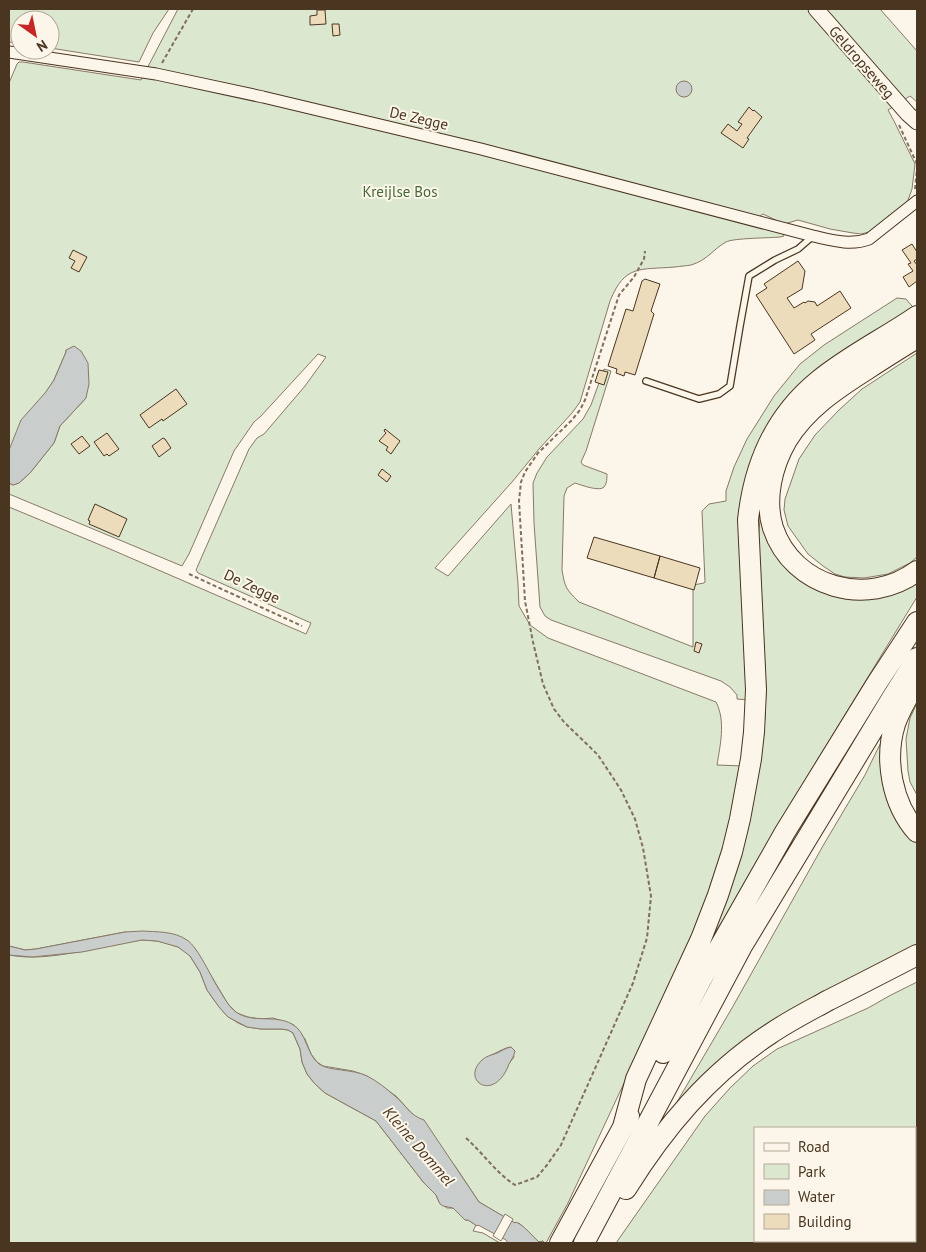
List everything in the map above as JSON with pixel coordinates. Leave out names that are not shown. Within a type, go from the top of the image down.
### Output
[{"type":"highway","points":[[623,1126],[636,1080],[701,939],[718,895],[740,819],[754,732],[756,690],[748,525],[751,494],[760,464],[778,425],[806,392],[836,368],[917,316]]},
{"type":"highway","points":[[917,338],[838,388],[802,420],[778,459],[772,479],[769,506],[773,527],[782,548],[805,571],[826,583],[856,590],[866,589],[886,586],[917,571]]},
{"type":"highway","points":[[560,1243],[702,978],[785,832],[917,622]]},
{"type":"highway","points":[[585,1243],[742,946],[917,658]]},
{"type":"highway","points":[[917,679],[899,713],[895,726],[892,738],[891,764],[898,802],[910,825],[917,832]]},
{"type":"highway","points":[[585,1243],[611,1212],[664,1133],[692,1100],[722,1071],[749,1048],[787,1023],[917,955]]},
{"type":"main road","name":"Geldropseweg","points":[[816,9],[912,118],[917,134]]},
{"type":"street","name":"De Zegge","points":[[59,60],[156,74],[263,97],[480,148],[813,236],[846,242],[863,241],[874,236],[915,203]]},
{"type":"lane","points":[[646,381],[699,399],[718,394],[730,386],[749,276],[798,249],[813,236]]},
{"type":"path","points":[[156,74],[193,9]]},
{"type":"path","points":[[915,203],[913,198],[917,169]]},
{"type":"path","points":[[466,1138],[505,1179],[515,1185],[537,1177],[561,1145],[633,983],[647,938],[651,896],[643,848],[635,819],[621,790],[598,755],[564,722],[554,708],[544,684],[525,601],[519,501],[521,482],[530,463],[580,410],[585,400],[619,295],[634,277],[644,259],[644,251]]},
{"type":"path","name":"De Zegge","points":[[188,574],[302,626]]},
{"type":"green space","points":[[9,9],[169,9],[153,33],[139,62],[60,50],[60,10],[10,10],[9,42]]},
{"type":"green space","name":"Kreijlse Bos","points":[[178,9],[880,9],[917,51],[917,102],[910,96],[888,110],[915,164],[912,189],[907,203],[878,227],[861,234],[830,229],[798,220],[784,224],[763,214],[748,224],[783,233],[784,236],[726,242],[697,263],[675,267],[643,269],[628,275],[622,280],[610,301],[580,402],[435,568],[448,576],[511,504],[519,606],[530,625],[548,638],[716,702],[722,725],[717,765],[743,766],[736,802],[714,880],[689,944],[568,1203],[546,1243],[543,1241],[539,1242],[519,1223],[516,1224],[479,1202],[455,1166],[396,1096],[367,1076],[353,1071],[323,1066],[317,1062],[311,1054],[305,1039],[294,1025],[273,1018],[261,1019],[237,1013],[228,1004],[195,949],[125,932],[36,949],[25,950],[9,946],[9,507],[306,634],[311,623],[198,573],[196,570],[249,449],[305,386],[326,357],[318,354],[254,422],[234,451],[182,566],[9,494],[9,483],[13,485],[19,483],[30,473],[54,443],[60,426],[86,398],[66,350],[54,380],[9,450],[9,83],[19,62],[141,80]],"holes":[[[511,1047],[514,1057],[507,1066],[489,1056]]]},
{"type":"green space","points":[[897,298],[906,299],[917,312],[756,465],[749,700],[737,699],[737,695],[730,687],[721,681],[551,620],[545,616],[540,607],[533,483],[547,457],[583,419],[591,405],[604,369],[611,371],[581,462],[583,465],[607,474],[607,481],[605,486],[599,489],[575,483],[567,488],[564,496],[562,570],[565,585],[579,602],[693,647],[693,585],[705,582],[702,511],[709,504],[726,501],[726,491],[734,467],[747,439],[774,396],[800,364],[824,345]]},
{"type":"green space","points":[[917,353],[917,557],[910,563],[888,574],[864,578],[845,577],[835,574],[808,554],[788,526],[784,510],[785,499],[799,459],[815,435],[862,389]]},
{"type":"green space","points":[[767,508],[813,583],[917,579],[917,597],[699,957],[752,788],[765,718],[766,687],[758,541],[761,509]]},
{"type":"green space","points":[[917,703],[917,795],[910,782],[906,739],[910,718]]},
{"type":"green space","points":[[887,730],[917,836],[917,950],[790,1017],[660,1131],[865,775]]},
{"type":"green space","points":[[142,940],[169,944],[186,952],[200,972],[207,990],[214,1000],[226,1015],[238,1023],[247,1027],[281,1029],[293,1033],[307,1074],[315,1084],[325,1093],[376,1121],[424,1183],[436,1195],[439,1202],[447,1208],[453,1208],[465,1220],[476,1225],[473,1231],[483,1233],[500,1243],[9,1243],[9,955],[41,957]]},
{"type":"green space","points":[[917,982],[917,1243],[616,1243],[705,1116],[753,1066],[777,1049],[868,1008]]},
{"type":"water","points":[[684,81],[690,83],[692,89],[690,95],[684,97],[678,95],[676,89],[678,83]]},
{"type":"water","points":[[74,346],[81,351],[88,363],[89,384],[86,398],[60,426],[54,443],[30,473],[19,483],[13,485],[9,483],[9,450],[21,420],[54,380],[66,350]]},
{"type":"water","name":"Kleine Dommel","points":[[125,932],[171,933],[187,940],[196,949],[225,1000],[236,1012],[249,1018],[278,1020],[292,1024],[301,1032],[311,1055],[319,1064],[328,1068],[362,1074],[385,1088],[399,1099],[411,1113],[424,1120],[479,1202],[520,1224],[539,1242],[543,1241],[544,1243],[508,1243],[506,1240],[478,1225],[465,1220],[453,1208],[440,1204],[436,1195],[424,1183],[376,1121],[325,1093],[315,1084],[307,1074],[293,1033],[281,1029],[247,1027],[228,1017],[207,990],[200,972],[190,956],[178,947],[157,941],[142,940],[82,952],[32,957],[9,955],[9,946],[25,950],[36,949]]},
{"type":"water","points":[[511,1047],[515,1051],[500,1079],[487,1086],[476,1080],[476,1067],[482,1060]]},
{"type":"pier","points":[[505,1214],[513,1219],[501,1241],[493,1236]]},
{"type":"building","points":[[317,10],[325,10],[326,24],[310,25],[310,16],[317,15]]},
{"type":"building","points":[[332,24],[339,24],[340,35],[333,36]]},
{"type":"building","points":[[749,107],[762,117],[747,138],[749,139],[743,148],[721,133],[728,124],[737,131],[742,124],[738,122]]},
{"type":"building","points":[[912,244],[917,252],[917,259],[914,261],[917,265],[917,281],[909,287],[903,277],[913,271],[908,264],[911,263],[902,250]]},
{"type":"building","points":[[73,250],[87,257],[79,272],[71,268],[75,261],[69,258]]},
{"type":"building","points":[[798,261],[805,271],[802,289],[787,298],[794,308],[808,301],[815,302],[817,306],[840,291],[851,308],[811,334],[815,340],[794,354],[756,295],[767,288],[764,284]]},
{"type":"building","points":[[645,279],[660,284],[651,311],[654,314],[635,375],[625,372],[624,376],[616,373],[617,369],[608,366],[626,309],[633,311],[642,281]]},
{"type":"building","points":[[599,370],[608,372],[604,385],[595,382]]},
{"type":"building","points":[[176,389],[187,404],[163,421],[162,419],[149,428],[140,415]]},
{"type":"building","points":[[385,429],[400,441],[391,454],[386,450],[388,447],[379,441],[386,433]]},
{"type":"building","points":[[107,433],[119,449],[109,456],[107,454],[104,456],[94,442]]},
{"type":"building","points":[[82,436],[90,446],[79,454],[71,444]]},
{"type":"building","points":[[163,438],[171,448],[159,457],[152,446]]},
{"type":"building","points":[[382,469],[391,476],[387,482],[378,475]]},
{"type":"building","points":[[95,504],[127,519],[119,537],[89,524],[90,521],[88,520]]},
{"type":"building","points":[[594,537],[660,556],[654,578],[587,558]]},
{"type":"building","points":[[660,556],[700,568],[694,590],[654,578]]},
{"type":"building","points":[[696,642],[702,644],[699,653],[694,651]]}]
